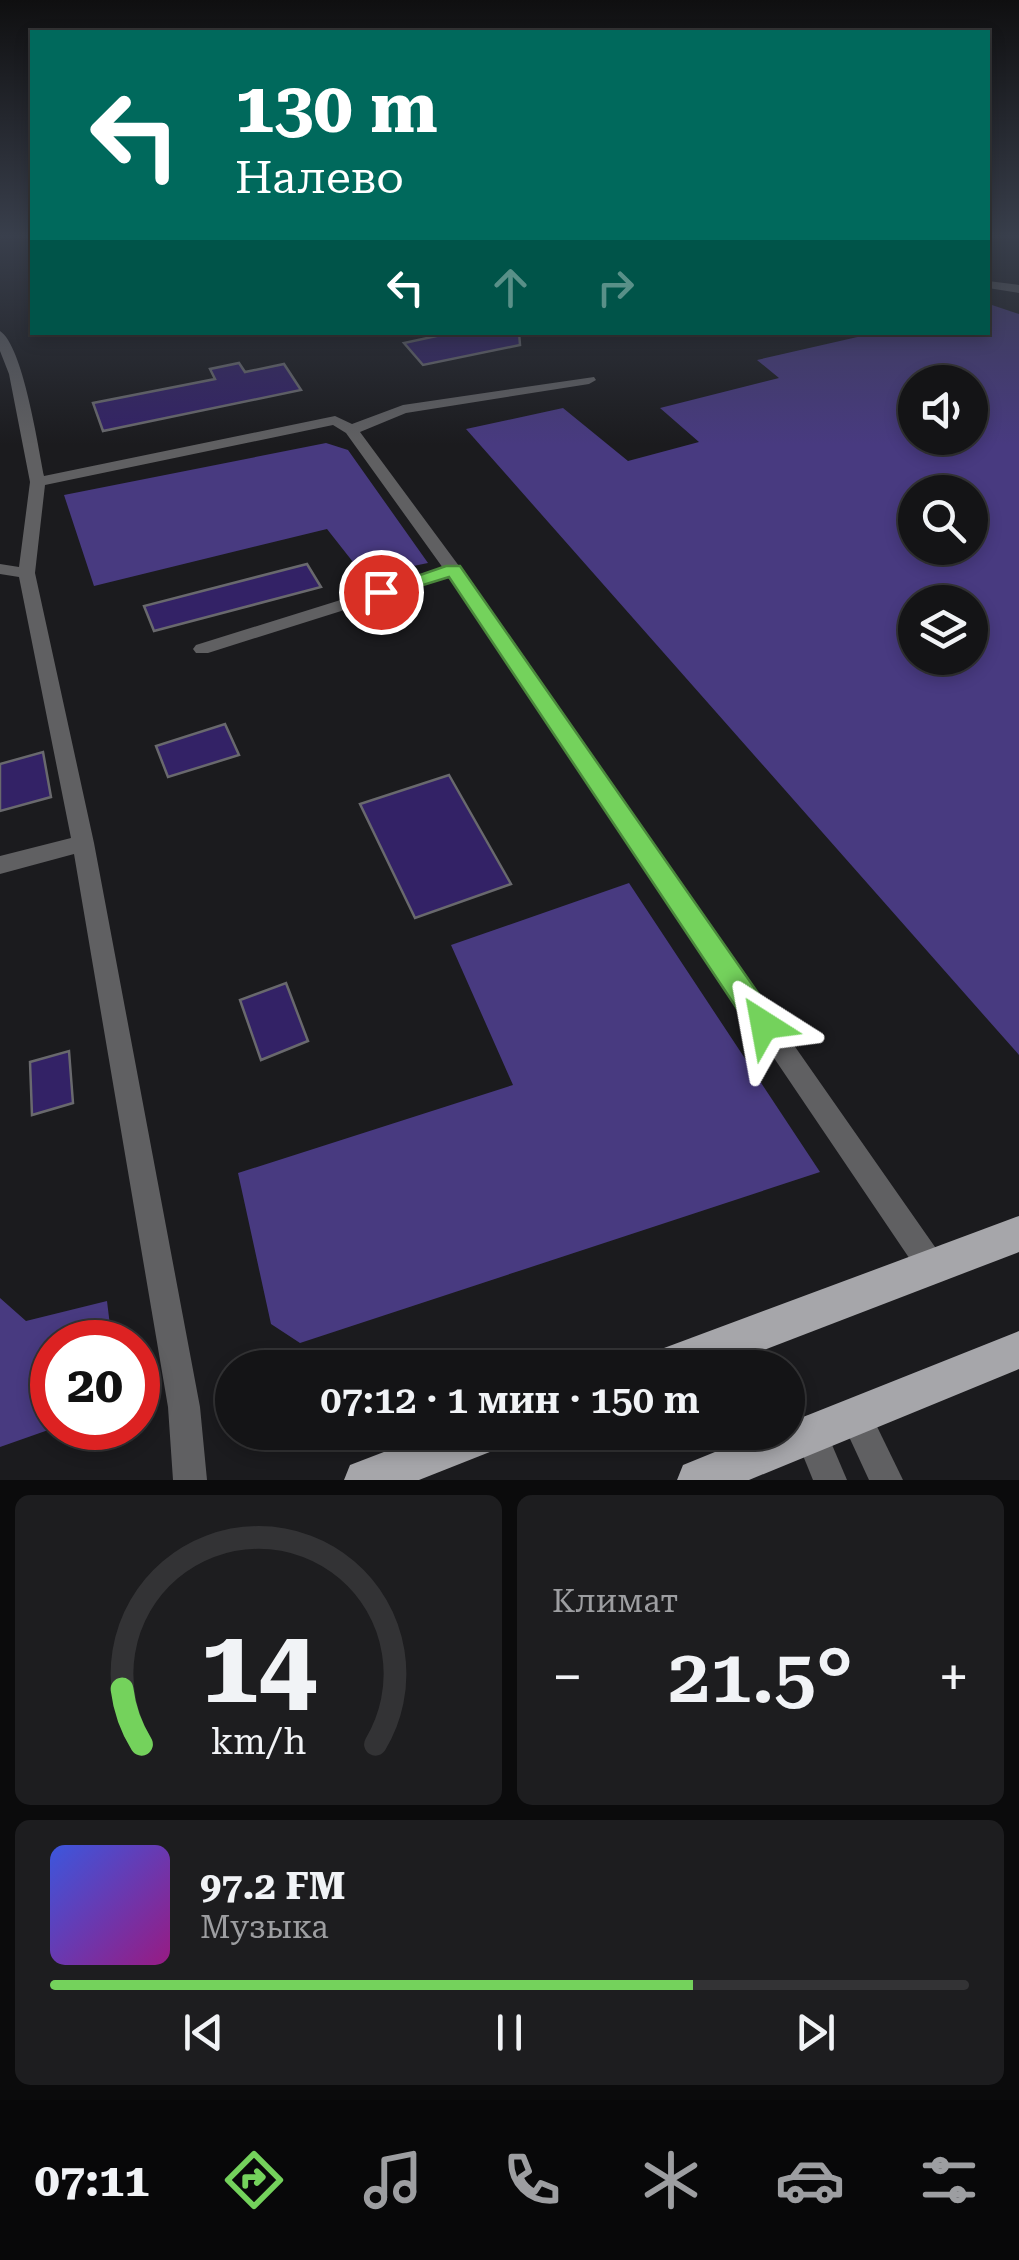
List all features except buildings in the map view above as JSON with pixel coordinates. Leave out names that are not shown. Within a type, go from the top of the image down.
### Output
[{"type":"main road","points":[[712,1350],[1019,1234]]},
{"type":"main road","points":[[698,1480],[1019,1350]]},
{"type":"main road","points":[[364,1480],[443,1450]]},
{"type":"lane","points":[[0,335],[16,374],[38,482],[27,573],[83,842],[184,1408],[190,1480]]},
{"type":"lane","points":[[351,430],[404,410],[590,380]]},
{"type":"lane","points":[[38,482],[335,420],[351,430],[453,570],[932,1267]]},
{"type":"lane","points":[[0,569],[27,573]]},
{"type":"lane","points":[[202,648],[453,570]]},
{"type":"lane","points":[[0,865],[83,842]]},
{"type":"lane","points":[[854,1415],[886,1480]]},
{"type":"lane","points":[[809,1432],[830,1480]]},
{"type":"shaded area","points":[[990,307],[1019,314],[1019,1055],[466,429],[563,408],[628,461],[699,442],[660,408],[779,378],[757,360],[866,335],[990,335]]},
{"type":"shaded area","points":[[326,443],[348,450],[428,563],[364,576],[327,529],[94,586],[64,495]]},
{"type":"shaded area","points":[[629,883],[820,1172],[300,1343],[271,1324],[238,1173],[513,1085],[451,945]]},
{"type":"shaded area","points":[[0,1298],[26,1321],[30,1320],[30,1436],[0,1447]]},
{"type":"shaded area","points":[[107,1301],[109,1320],[30,1320]]},
{"type":"route","points":[[381,592],[453,570],[764,1025]]}]
